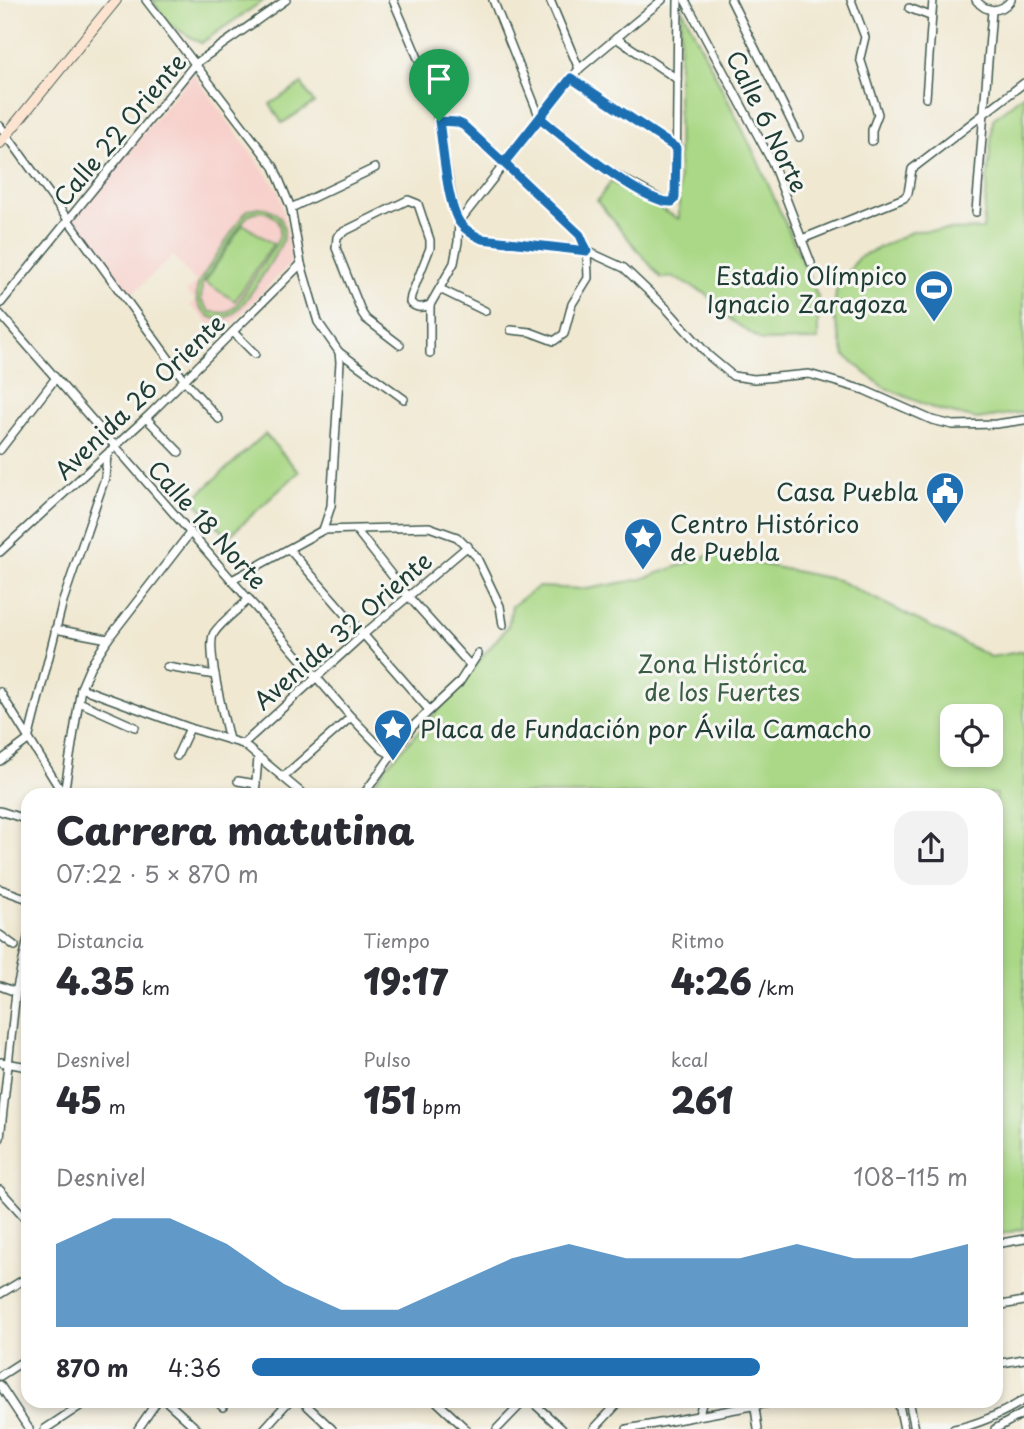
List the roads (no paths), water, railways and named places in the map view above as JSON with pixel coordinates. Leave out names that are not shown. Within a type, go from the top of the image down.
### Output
[{"type":"street","points":[[116,0],[2,135],[68,220],[185,381],[219,419]]},
{"type":"street","points":[[146,0],[274,167],[291,208],[301,264],[322,331],[339,352],[404,399]]},
{"type":"street","name":"Calle 22 Oriente","points":[[0,304],[195,64],[286,0]]},
{"type":"street","points":[[393,0],[429,81],[458,222],[457,254],[430,305],[430,354]]},
{"type":"street","points":[[493,0],[540,118],[605,169],[661,201],[672,202],[676,191],[678,0]]},
{"type":"street","points":[[551,0],[579,69]]},
{"type":"street","points":[[458,222],[579,69],[662,0]]},
{"type":"street","name":"Calle 6 Norte","points":[[685,0],[772,162],[811,263]]},
{"type":"street","points":[[731,0],[799,137]]},
{"type":"street","points":[[851,0],[865,37],[860,58],[878,114],[872,130],[872,141]]},
{"type":"street","points":[[926,98],[933,0]]},
{"type":"street","points":[[976,0],[992,11],[1004,8],[1011,0]]},
{"type":"street","points":[[909,8],[930,16]]},
{"type":"street","points":[[976,212],[992,11]]},
{"type":"street","points":[[616,38],[677,79]]},
{"type":"street","points":[[571,78],[676,148]]},
{"type":"street","points":[[802,239],[904,198],[908,192],[912,169],[1024,83]]},
{"type":"street","points":[[439,121],[463,125],[580,235],[587,251],[588,278],[572,304],[564,334],[560,339],[554,341],[524,331],[511,330]]},
{"type":"street","points":[[291,208],[375,169]]},
{"type":"street","points":[[400,345],[362,313],[336,248],[337,237],[408,200],[418,204],[430,240],[430,248],[410,302],[422,308],[430,305]]},
{"type":"street","points":[[458,222],[482,239],[587,251],[613,261],[635,277],[709,356],[733,376],[754,379],[809,374],[864,390],[932,420],[953,425],[1024,420]]},
{"type":"street","name":"Avenida 26 Oriente","points":[[0,552],[185,381],[301,264]]},
{"type":"street","points":[[440,289],[485,311]]},
{"type":"street","name":"Calle 18 Norte","points":[[2,320],[351,717],[391,755]]},
{"type":"street","points":[[233,332],[255,354]]},
{"type":"street","points":[[323,530],[331,506],[339,352]]},
{"type":"street","points":[[0,450],[55,379]]},
{"type":"street","points":[[146,418],[179,452]]},
{"type":"street","points":[[0,761],[28,740],[55,629],[105,478],[107,455]]},
{"type":"street","points":[[232,580],[323,530],[429,527],[457,537],[476,556],[500,606],[503,625]]},
{"type":"street","points":[[357,531],[408,596],[470,665]]},
{"type":"street","points":[[64,788],[81,688],[90,667],[108,639],[190,533]]},
{"type":"street","name":"Avenida 32 Oriente","points":[[243,744],[364,634],[468,546]]},
{"type":"street","points":[[289,549],[429,710]]},
{"type":"street","points":[[229,740],[215,675],[212,636],[249,600]]},
{"type":"street","points":[[55,629],[108,639]]},
{"type":"street","points":[[368,788],[412,727],[459,683],[478,654]]},
{"type":"street","points":[[167,667],[215,675]]},
{"type":"street","points":[[81,688],[190,728],[243,744],[296,788]]},
{"type":"street","points":[[0,692],[59,788]]},
{"type":"street","points":[[79,702],[135,727]]},
{"type":"street","points":[[283,777],[351,717]]},
{"type":"street","points":[[177,756],[190,728]]},
{"type":"street","points":[[256,788],[258,758]]},
{"type":"street","points":[[238,781],[256,784]]},
{"type":"street","points":[[0,811],[21,818]]},
{"type":"street","points":[[0,890],[21,898]]},
{"type":"street","points":[[0,935],[15,946]]},
{"type":"street","points":[[0,1138],[3,1063],[21,974]]},
{"type":"street","points":[[0,986],[16,992]]},
{"type":"street","points":[[3,1063],[21,1066]]},
{"type":"street","points":[[0,1191],[21,1214]]},
{"type":"street","points":[[1003,1243],[1024,1239]]},
{"type":"street","points":[[0,1294],[21,1282]]},
{"type":"street","points":[[1003,1305],[1024,1301]]},
{"type":"street","points":[[1003,1363],[1024,1359]]},
{"type":"street","points":[[0,1376],[21,1362]]},
{"type":"street","points":[[0,1385],[29,1429]]},
{"type":"street","points":[[954,1429],[975,1427],[1024,1401]]},
{"type":"street","points":[[45,1429],[77,1408]]},
{"type":"street","points":[[138,1429],[151,1408]]},
{"type":"street","points":[[174,1408],[197,1429]]},
{"type":"street","points":[[264,1429],[283,1408]]},
{"type":"street","points":[[310,1408],[332,1429]]},
{"type":"street","points":[[444,1408],[466,1429]]},
{"type":"street","points":[[497,1429],[519,1408]]},
{"type":"street","points":[[537,1408],[562,1429]]},
{"type":"street","points":[[595,1429],[614,1408]]},
{"type":"street","points":[[699,1415],[701,1408]]},
{"type":"street","points":[[627,1429],[729,1408]]},
{"type":"street","points":[[755,1408],[758,1429]]},
{"type":"street","points":[[900,1408],[906,1429],[915,1429],[911,1408]]},
{"type":"street","points":[[1000,1428],[1024,1413]]},
{"type":"place","name":"Estadio Olímpico Ignacio Zaragoza","points":[[934,323]]},
{"type":"place","name":"Casa Puebla","points":[[945,525]]},
{"type":"place","name":"Centro Histórico de Puebla","points":[[643,571]]},
{"type":"place","name":"Placa de Fundación por Ávila Camacho","points":[[393,762]]},
{"type":"park label","name":"Zona Histórica de los Fuertes","points":[[722,677]]}]
